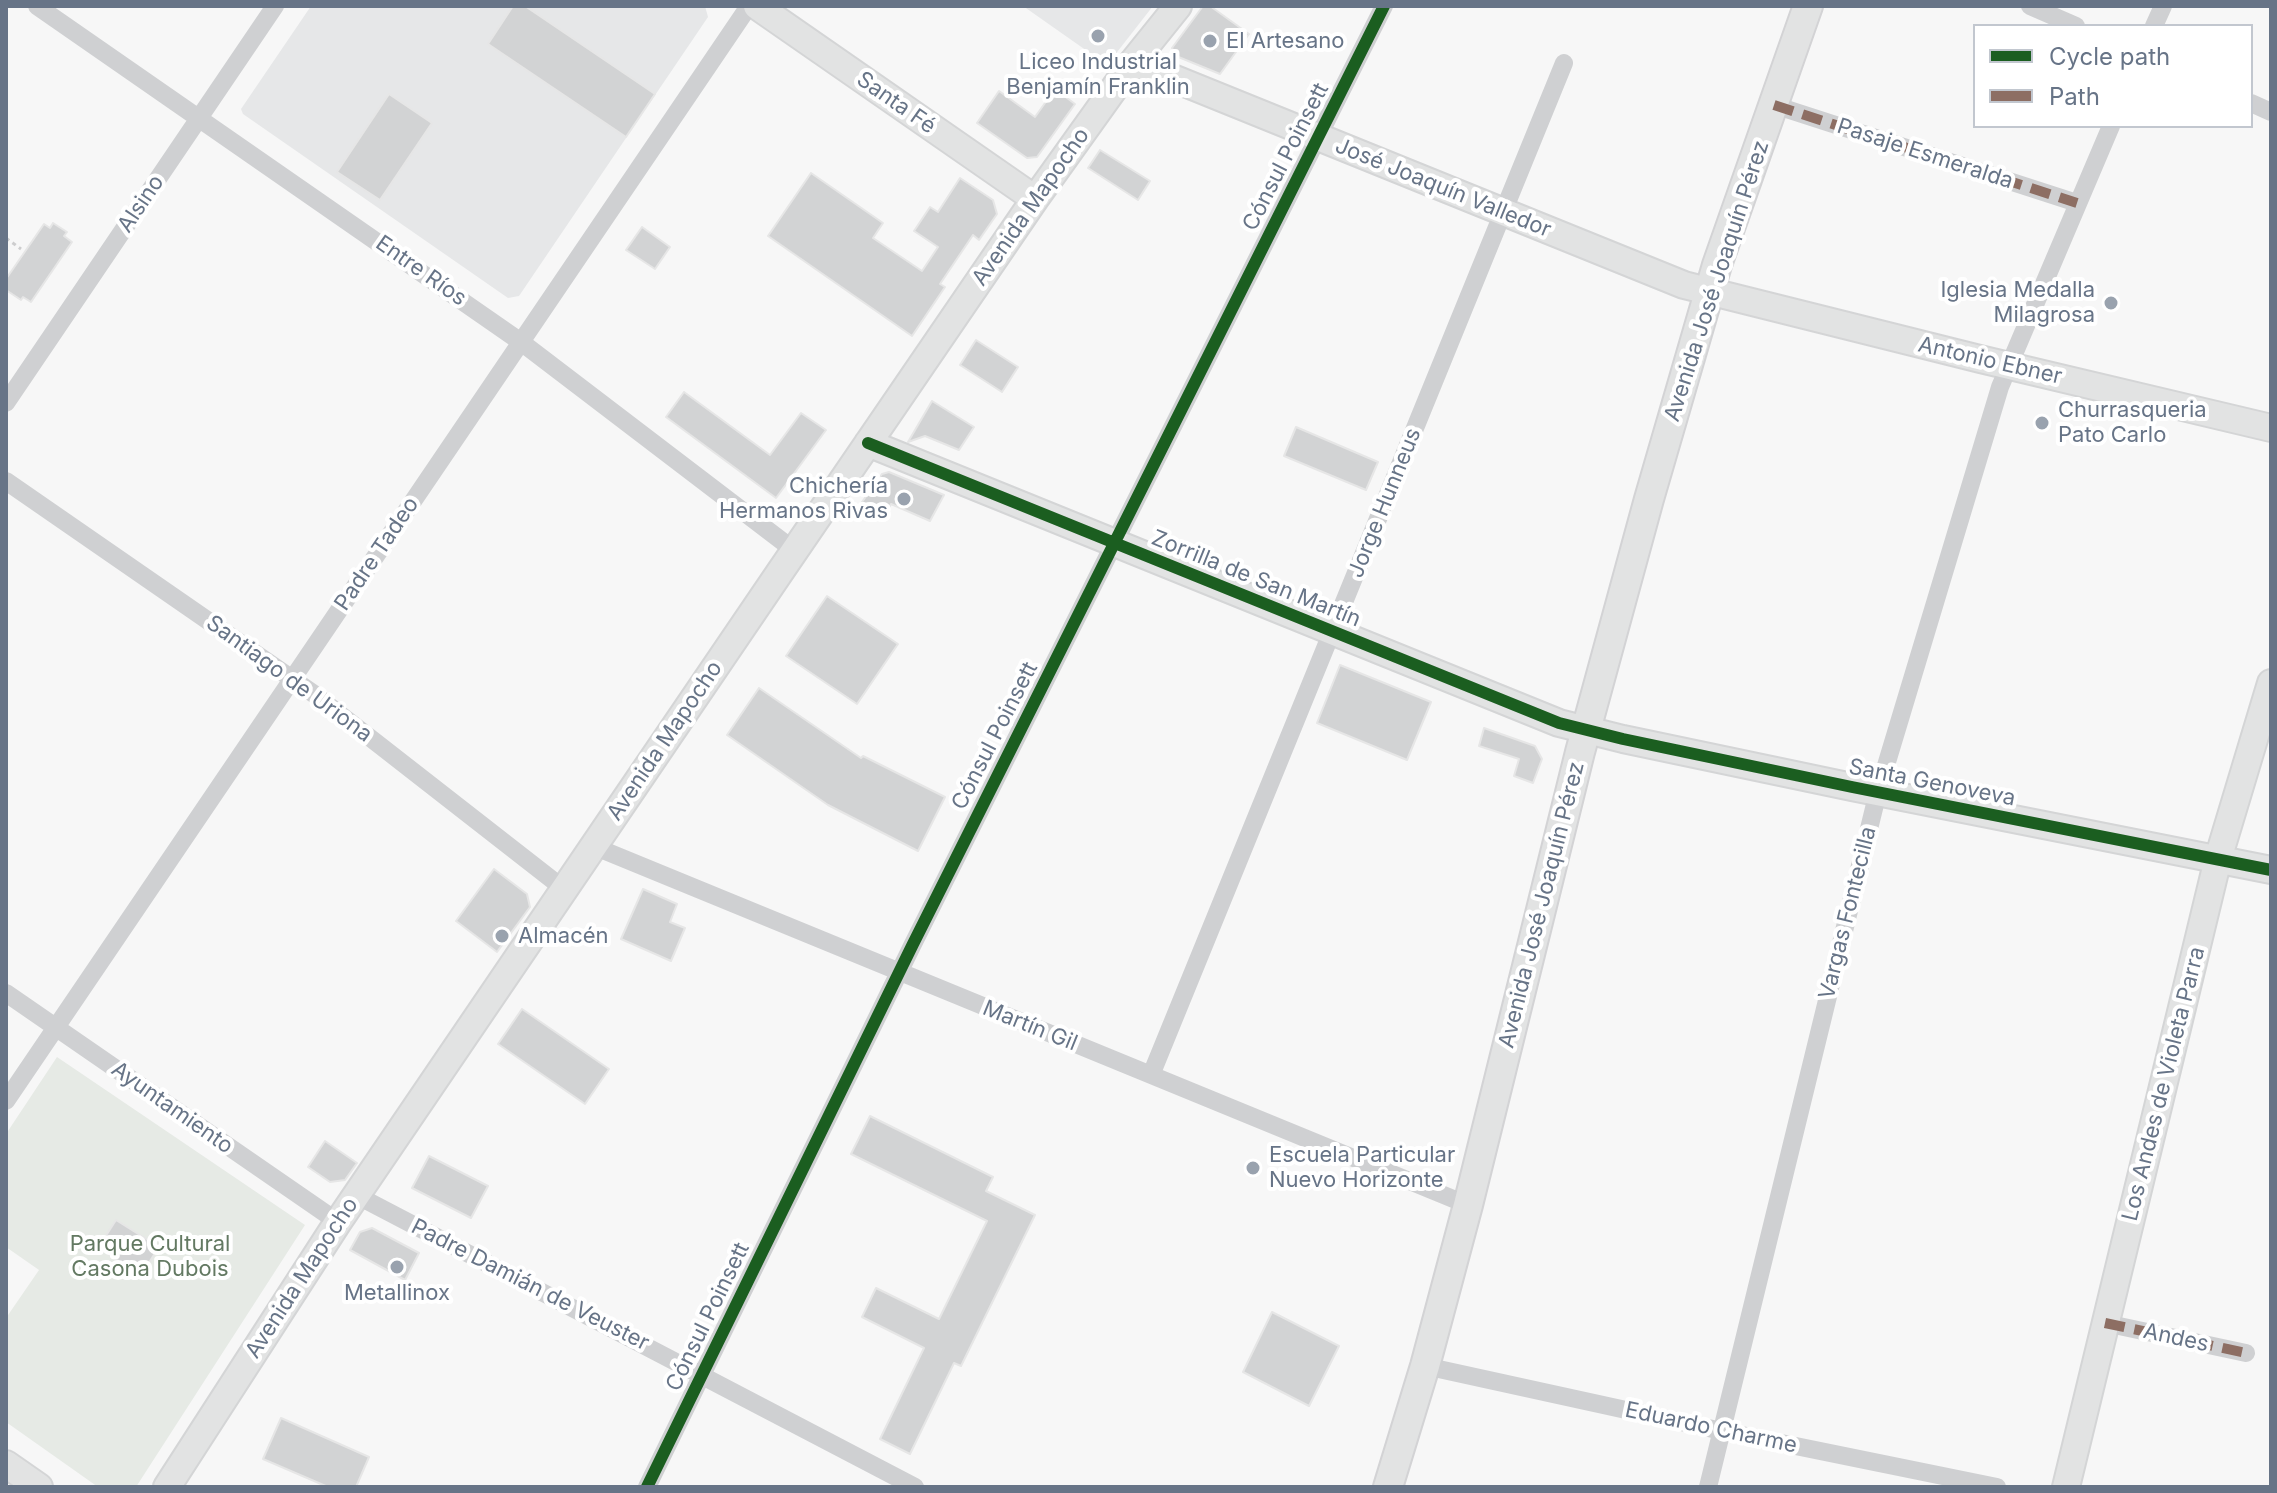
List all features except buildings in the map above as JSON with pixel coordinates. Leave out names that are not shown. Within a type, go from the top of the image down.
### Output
[{"type":"main road","name":"Avenida José Joaquín Pérez","points":[[1388,1487],[1425,1366],[1468,1205],[1586,731],[1709,292],[1808,6]]},
{"type":"street","name":"Entre Ríos","points":[[37,6],[521,342],[795,551]]},
{"type":"street","name":"Alsino","points":[[6,403],[275,6]]},
{"type":"street","name":"Padre Tadeo","points":[[6,1101],[749,6]]},
{"type":"street","name":"Santa Fé","points":[[757,6],[1035,199]]},
{"type":"street","name":"Avenida Mapocho","points":[[167,1487],[356,1195],[868,443],[1035,199],[1133,62],[1178,6]]},
{"type":"street","name":"Cónsul Poinsett","points":[[647,1487],[899,972],[1384,6]]},
{"type":"street","points":[[2030,6],[2071,24]]},
{"type":"street","name":"José Joaquín Valledor","points":[[1133,62],[1684,285],[1709,292]]},
{"type":"street","name":"Jorge Hunneus","points":[[1151,1075],[1564,63]]},
{"type":"street","name":"Pasaje Esmeralda","points":[[1774,105],[2077,203]]},
{"type":"street","name":"Vargas Fontecilla","points":[[1708,1487],[1878,792],[2007,366],[2110,128]]},
{"type":"street","name":"Antonio Ebner","points":[[1709,292],[2271,428]]},
{"type":"street","name":"Zorrilla de San Martín","points":[[868,443],[1551,720],[1586,731]]},
{"type":"street","name":"Santiago de Uriona","points":[[6,481],[292,678],[564,889]]},
{"type":"street","name":"Los Andes de Violeta Parra","points":[[2066,1487],[2218,859],[2271,683]]},
{"type":"street","name":"Santa Genoveva","points":[[1586,731],[2271,870]]},
{"type":"street","name":"Martín Gil","points":[[593,846],[1468,1205]]},
{"type":"street","name":"Ayuntamiento","points":[[6,993],[338,1222]]},
{"type":"street","name":"Padre Damián de Veuster","points":[[356,1195],[915,1487]]},
{"type":"street","name":"Andes","points":[[2105,1323],[2246,1353]]},
{"type":"street","name":"Eduardo Charme","points":[[1425,1366],[1997,1487]]},
{"type":"street","points":[[6,1464],[39,1487]]},
{"type":"path","points":[[6,238],[21,249]]},
{"type":"shaded area","points":[[311,6],[705,6],[708,17],[519,296],[508,298],[243,114],[241,109]]},
{"type":"shaded area","name":"Liceo Industrial Benjamín Franklin","points":[[1023,6],[1153,6],[1107,65]]},
{"type":"green space","name":"Parque Cultural Casona Dubois","points":[[57,1057],[305,1225],[136,1487],[98,1487],[6,1422],[6,1318],[39,1270],[6,1247],[6,1134]]},
{"type":"marked path","points":[[1774,105],[2077,203]]},
{"type":"marked path","points":[[2105,1323],[2246,1353]]},
{"type":"cycle path","points":[[647,1487],[913,944],[1384,6]]},
{"type":"cycle path","points":[[868,443],[1559,723],[1852,787],[2271,870]]},
{"type":"place","name":"Liceo Industrial Benjamín Franklin","points":[[1098,36]]},
{"type":"place","name":"El Artesano","points":[[1210,41]]},
{"type":"place","name":"Iglesia Medalla Milagrosa","points":[[2111,303]]},
{"type":"place","name":"Churrasqueria Pato Carlo","points":[[2042,423]]},
{"type":"place","name":"Chichería Hermanos Rivas","points":[[904,499]]},
{"type":"place","name":"Almacén","points":[[502,936]]},
{"type":"place","name":"Escuela Particular Nuevo Horizonte","points":[[1253,1168]]},
{"type":"place","name":"Metallinox","points":[[397,1267]]}]
